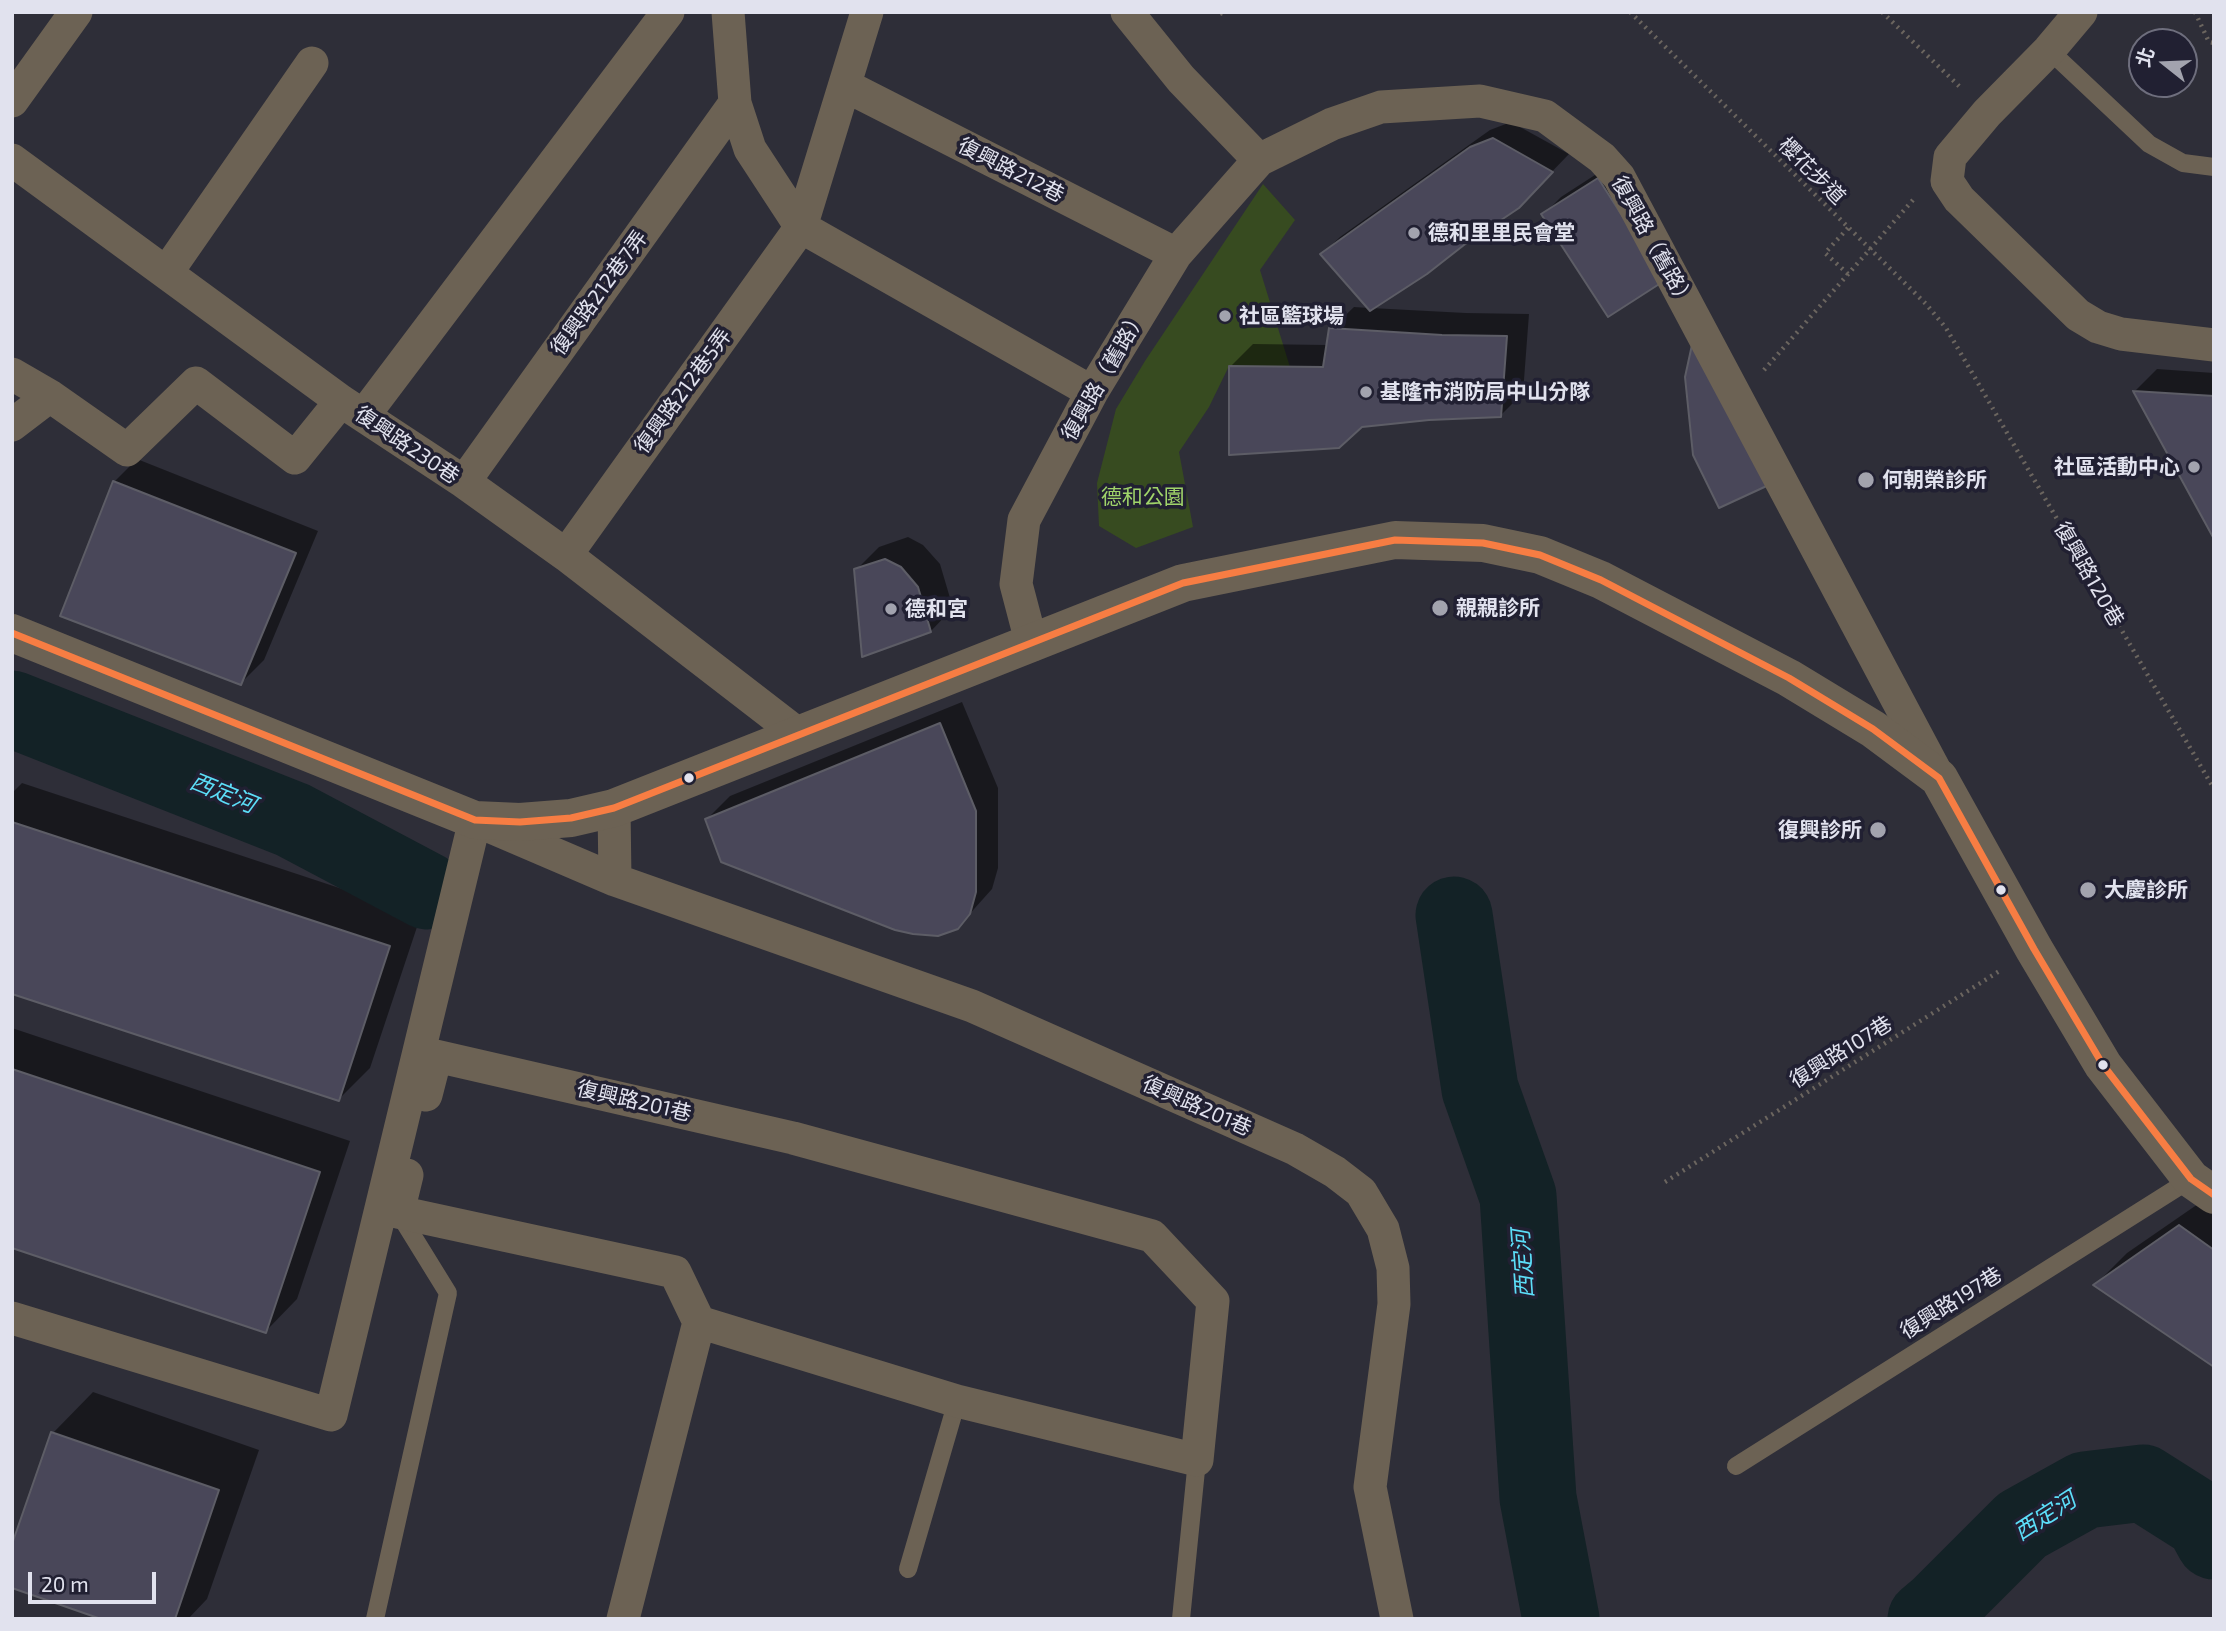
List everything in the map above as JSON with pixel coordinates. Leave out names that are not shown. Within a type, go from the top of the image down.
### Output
[{"type":"street","points":[[12,101],[76,12]]},
{"type":"street","points":[[12,374],[50,396],[127,450],[196,383],[295,458],[353,408],[668,12]]},
{"type":"street","points":[[728,12],[735,103],[750,149],[800,227],[1092,392]]},
{"type":"street","points":[[800,227],[867,12]]},
{"type":"street","points":[[1127,12],[1181,79],[1259,160]]},
{"type":"street","points":[[2081,12],[1950,157],[1947,181],[1959,200],[2078,315],[2098,327],[2121,334],[2214,345]]},
{"type":"street","points":[[167,272],[312,63]]},
{"type":"street","name":"復興路212巷","points":[[846,86],[1176,254]]},
{"type":"street","name":"復興路（舊路）","points":[[1032,645],[1016,584],[1024,520],[1092,392],[1176,254],[1259,160],[1332,124],[1381,107],[1480,100],[1545,116],[1602,158],[1619,177],[1939,778]]},
{"type":"street","name":"復興路212巷7弄","points":[[464,482],[735,103]]},
{"type":"street","name":"復興路230巷","points":[[12,160],[353,408],[464,482],[566,555],[798,734]]},
{"type":"street","name":"復興路212巷5弄","points":[[566,555],[800,227]]},
{"type":"street","points":[[12,425],[50,396]]},
{"type":"street","points":[[12,633],[475,820],[520,822],[571,818],[614,808],[1032,645],[1182,583],[1395,540],[1483,542],[1540,555],[1601,580],[1789,678],[1873,729],[1939,778],[2103,1065],[2202,1187]]},
{"type":"street","points":[[614,808],[615,880]]},
{"type":"street","points":[[12,1318],[331,1415],[475,820]]},
{"type":"street","name":"復興路201巷","points":[[475,820],[615,880],[972,1006],[1295,1149],[1335,1172],[1361,1192],[1383,1229],[1393,1268],[1394,1304],[1370,1487],[1396,1619]]},
{"type":"street","name":"復興路201巷","points":[[398,1212],[436,1056],[793,1138],[1152,1236],[1213,1301],[1197,1460]]},
{"type":"street","points":[[398,1212],[675,1272],[699,1322],[623,1619]]},
{"type":"street","points":[[699,1322],[957,1401],[1197,1460]]},
{"type":"lane","points":[[2049,50],[2149,144],[2183,163],[2214,167]]},
{"type":"lane","name":"復興路197巷","points":[[1736,1466],[2202,1187]]},
{"type":"lane","points":[[375,1619],[448,1293],[398,1212]]},
{"type":"lane","points":[[908,1569],[957,1401]]},
{"type":"lane","name":"復興路201巷","points":[[1181,1619],[1197,1460]]},
{"type":"path","name":"櫻花步道","points":[[1630,12],[1926,304],[1946,328],[1964,358]]},
{"type":"path","points":[[1882,12],[1987,113]]},
{"type":"path","points":[[2195,12],[2209,43],[2214,43]]},
{"type":"path","points":[[1763,372],[1917,195]]},
{"type":"path","points":[[1848,228],[1825,253],[1848,274]]},
{"type":"path","name":"復興路120巷","points":[[1964,358],[2214,789]]},
{"type":"path","name":"復興路107巷","points":[[1665,1182],[2034,948]]},
{"type":"green space","name":"德和公園","points":[[1263,184],[1295,220],[1260,270],[1290,367],[1229,366],[1209,407],[1179,452],[1193,527],[1136,548],[1099,526],[1097,483],[1116,409]]},
{"type":"building","name":"德和里里民會堂","points":[[1493,138],[1553,172],[1519,208],[1370,311],[1320,254],[1470,147]]},
{"type":"building","points":[[1598,178],[1664,281],[1608,317],[1541,214]]},
{"type":"building","name":"基隆市消防局中山分隊","points":[[1329,328],[1507,336],[1501,417],[1429,420],[1362,427],[1339,448],[1229,455],[1229,366],[1323,367]]},
{"type":"building","points":[[1695,331],[1771,484],[1719,508],[1693,455],[1685,377]]},
{"type":"building","name":"社區活動中心","points":[[2133,391],[2214,396],[2214,539]]},
{"type":"building","points":[[113,481],[296,553],[241,685],[60,616]]},
{"type":"building","name":"德和宮","points":[[885,559],[901,567],[918,587],[931,632],[862,657],[854,569]]},
{"type":"building","points":[[940,723],[976,811],[976,892],[970,914],[958,929],[938,936],[895,930],[721,862],[705,819]]},
{"type":"building","points":[[12,822],[390,946],[339,1101],[12,994]]},
{"type":"building","points":[[12,1069],[320,1172],[266,1333],[12,1248]]},
{"type":"building","points":[[2179,1225],[2214,1250],[2214,1367],[2093,1285]]},
{"type":"building","points":[[51,1432],[219,1490],[175,1619],[101,1619],[12,1588],[12,1544]]},
{"type":"waterway","name":"西定河","points":[[12,709],[293,820],[427,891]]},
{"type":"waterway","name":"西定河","points":[[1454,915],[1480,1089],[1518,1196],[1538,1498],[1561,1619]]},
{"type":"waterway","name":"西定河","points":[[1926,1619],[2022,1525],[2085,1490],[2143,1483],[2203,1521],[2214,1541]]},
{"type":"transit line","points":[[12,633],[475,820],[520,822],[571,818],[614,808],[1183,583],[1395,540],[1483,543],[1540,555],[1601,580],[1789,678],[1873,729],[1939,778],[2034,949],[2103,1065],[2191,1179],[2214,1195]]},
{"type":"place","name":"德和里里民會堂","points":[[1414,233]]},
{"type":"place","name":"社區籃球場","points":[[1225,316]]},
{"type":"place","name":"基隆市消防局中山分隊","points":[[1366,392]]},
{"type":"place","name":"社區活動中心","points":[[2194,467]]},
{"type":"place","name":"何朝榮診所","points":[[1866,480]]},
{"type":"place","name":"親親診所","points":[[1440,608]]},
{"type":"place","name":"德和宮","points":[[891,609]]},
{"type":"place","name":"復興診所","points":[[1878,830]]},
{"type":"place","name":"大慶診所","points":[[2088,890]]}]
